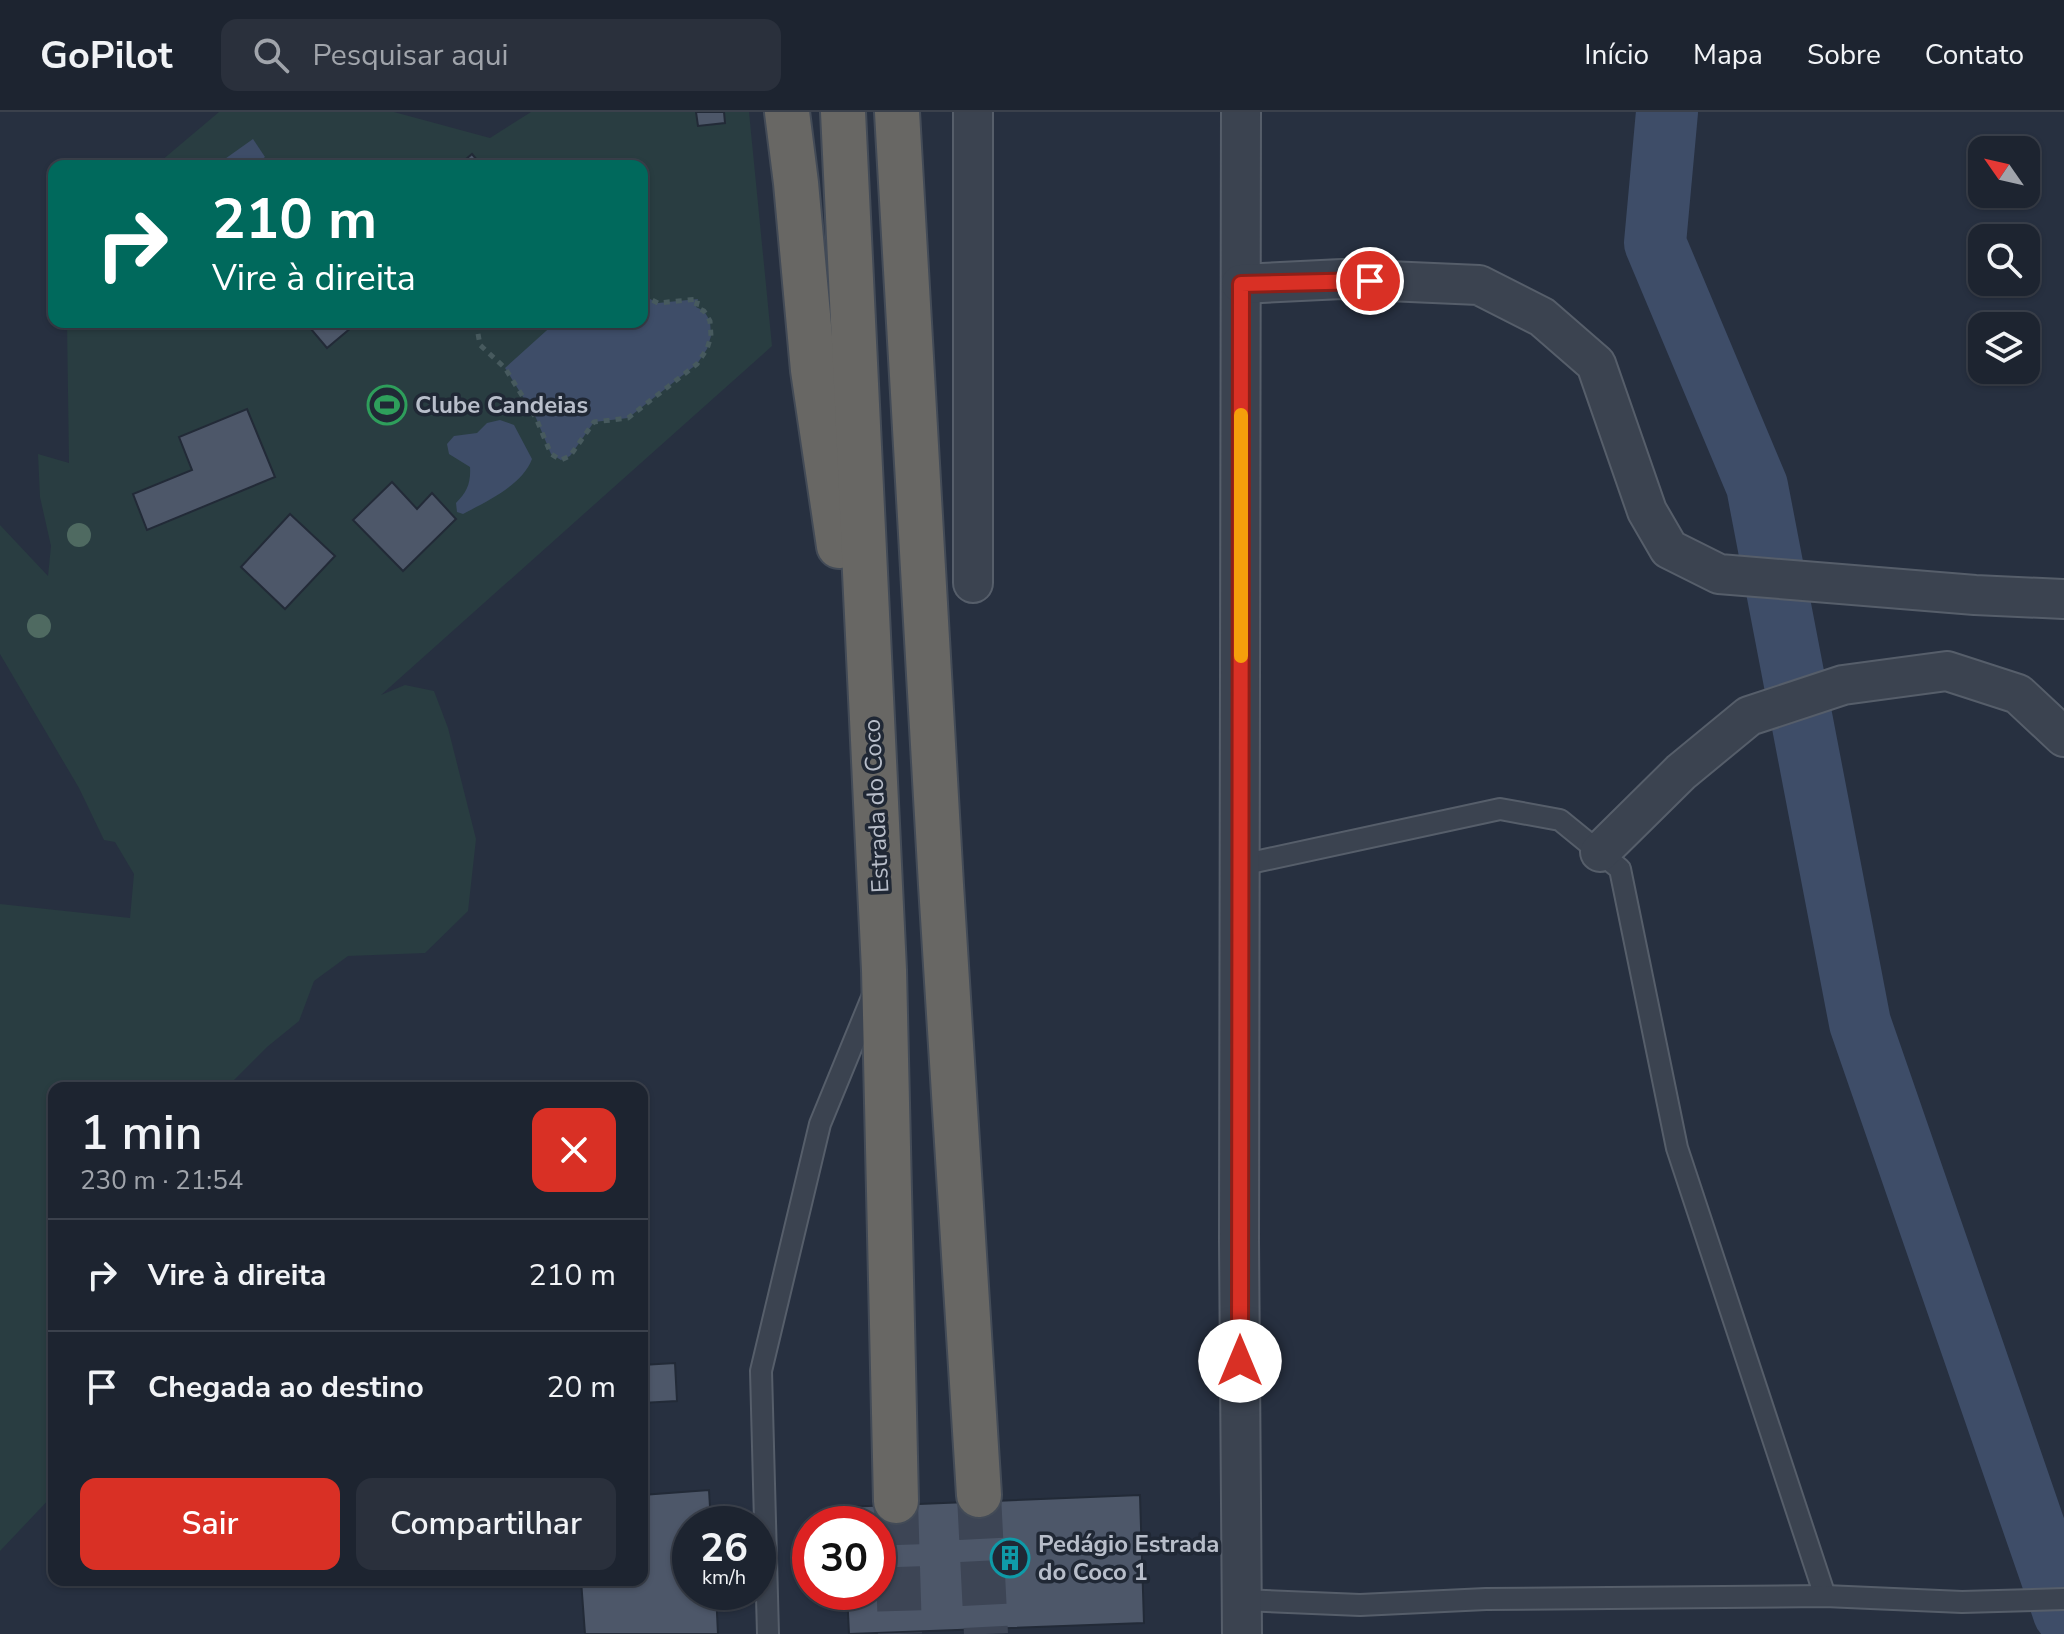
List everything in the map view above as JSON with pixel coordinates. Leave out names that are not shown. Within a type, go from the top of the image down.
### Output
[{"type":"highway","points":[[787,112],[813,370],[876,793]]},
{"type":"highway","name":"Estrada do Coco","points":[[843,112],[884,970],[896,1501]]},
{"type":"highway","points":[[897,112],[979,1495]]},
{"type":"street","points":[[973,112],[973,583]]},
{"type":"street","points":[[1241,112],[1239,1257],[1242,1617]]},
{"type":"street","points":[[1241,284],[1342,279],[1479,285],[1542,317],[1596,364],[1647,511],[1669,549],[1719,574],[1975,595],[2064,599]]},
{"type":"street","points":[[1600,852],[1681,772],[1749,716],[1843,685],[1947,671],[2018,694],[2064,737]]},
{"type":"lane","points":[[1241,865],[1500,809],[1560,820],[1620,869],[1677,1148],[1825,1596]]},
{"type":"lane","points":[[768,1634],[761,1371],[820,1124],[884,970]]},
{"type":"lane","points":[[1242,1617],[1360,1605],[1486,1599],[1825,1596],[1962,1602],[2064,1599]]},
{"type":"path","points":[[477,328],[480,345],[505,368],[536,418],[551,454],[561,460],[570,456],[594,422],[628,418],[697,364],[707,349],[710,321],[704,311],[696,307],[698,299],[658,303],[648,298]]},
{"type":"green space","points":[[219,112],[394,112],[490,138],[531,112],[749,112],[772,346],[381,695],[405,685],[434,691],[448,728],[476,839],[468,911],[425,953],[348,956],[314,981],[299,1021],[232,1082],[48,1082],[48,1500],[0,1551],[0,904],[130,918],[134,874],[115,842],[104,840],[79,788],[0,654],[0,525],[48,576],[51,546],[40,497],[38,454],[69,463],[67,328],[648,328],[648,160],[162,160]]},
{"type":"water","points":[[253,139],[265,157],[261,160],[223,160]]},
{"type":"water","points":[[648,298],[658,303],[698,299],[696,307],[704,311],[710,321],[711,336],[697,364],[628,418],[594,422],[570,456],[561,460],[551,454],[536,418],[505,368],[549,328],[648,328]]},
{"type":"water","points":[[500,420],[514,425],[532,459],[521,477],[503,491],[463,514],[457,512],[456,503],[468,487],[470,467],[449,454],[447,444],[454,436],[477,433],[487,423]]},
{"type":"building","points":[[696,112],[724,112],[725,123],[698,126]]},
{"type":"building","points":[[310,328],[351,328],[327,348]]},
{"type":"building","points":[[247,409],[275,477],[147,530],[133,494],[192,470],[179,437]]},
{"type":"building","points":[[392,482],[417,509],[432,493],[456,519],[403,571],[353,520]]},
{"type":"building","points":[[290,514],[335,556],[285,609],[241,567]]},
{"type":"building","points":[[675,1363],[677,1401],[648,1403],[648,1365]]},
{"type":"building","points":[[709,1490],[710,1506],[672,1506],[672,1610],[717,1610],[718,1634],[585,1634],[581,1586],[648,1586],[648,1495]]},
{"type":"building","name":"Pedágio Estrada do Coco 1","points":[[1140,1495],[1144,1623],[849,1634],[848,1610],[896,1610],[896,1506],[869,1506]]},
{"type":"waterway","points":[[1667,112],[1655,243],[1757,486],[1860,1023],[2064,1613]]},
{"type":"tunnel","points":[[979,1495],[986,1634]]},
{"type":"tunnel","points":[[896,1501],[900,1634]]},
{"type":"slow traffic","points":[[1241,415],[1241,656]]},
{"type":"place","name":"Clube Candeias","points":[[387,405]]},
{"type":"place","name":"Pedágio Estrada do Coco 1","points":[[1010,1558]]},
{"type":"route","points":[[1240,1361],[1241,284],[1342,279],[1370,281]]}]
